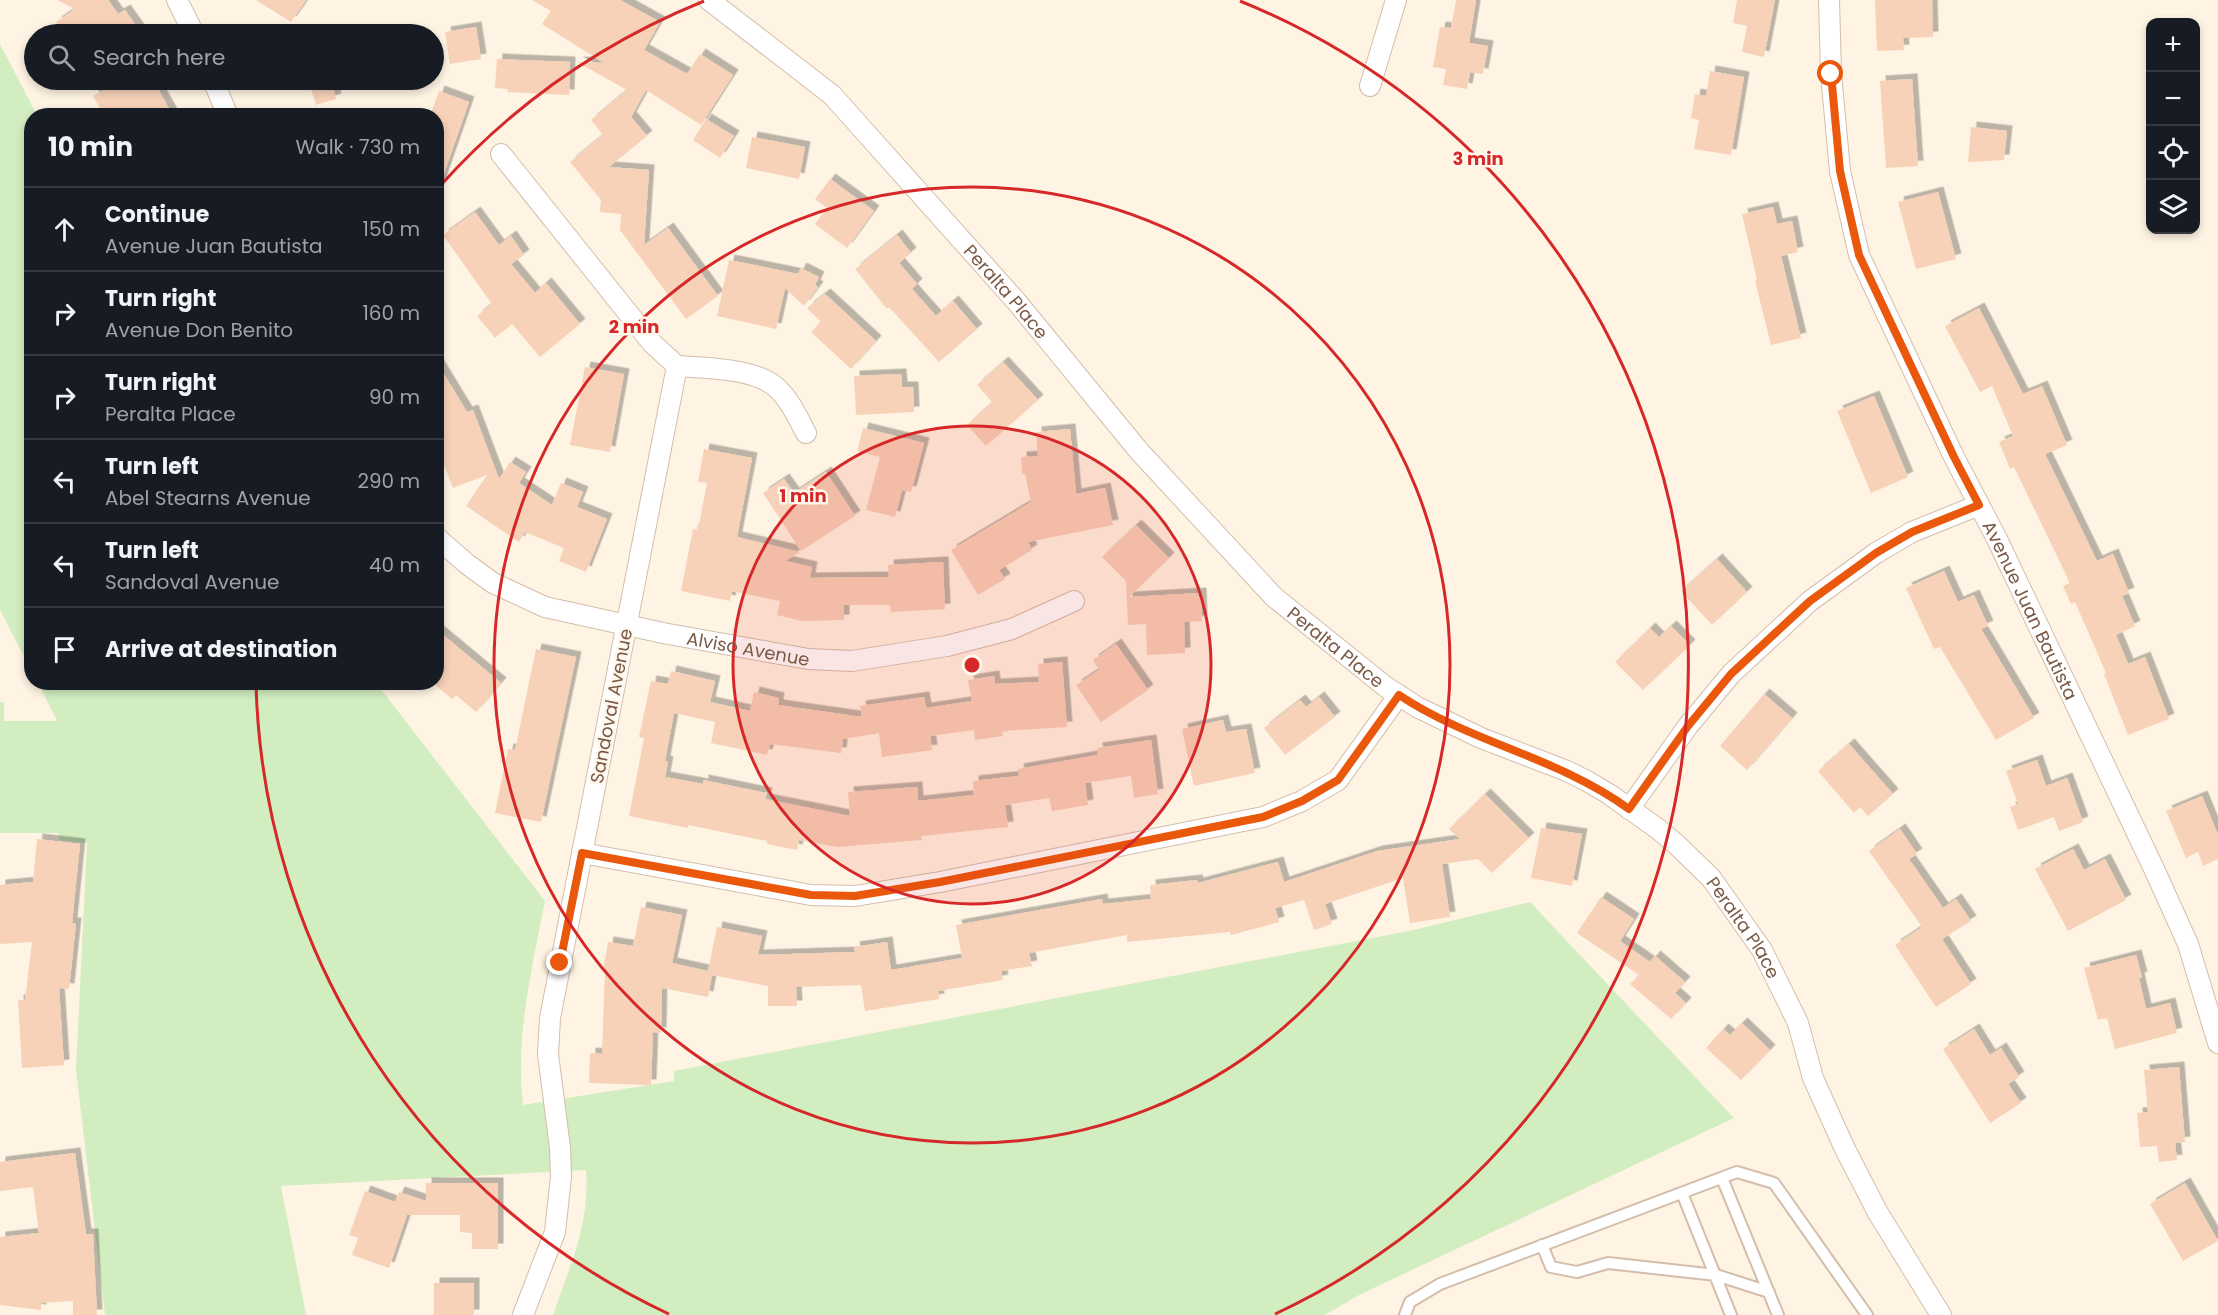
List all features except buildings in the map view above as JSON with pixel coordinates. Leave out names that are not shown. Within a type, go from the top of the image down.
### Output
[{"type":"street","points":[[177,0],[189,24]]},
{"type":"street","name":"Peralta Place","points":[[709,0],[832,95],[1016,301],[1139,451],[1274,597],[1417,708],[1481,738],[1567,771],[1609,794],[1676,844],[1711,878],[1762,950],[1798,1023],[1813,1078],[1845,1149],[1878,1213],[1941,1315]]},
{"type":"street","points":[[1370,86],[1396,0]]},
{"type":"street","name":"Avenue Juan Bautista","points":[[1829,0],[1831,74],[1840,171],[1859,255],[1954,457],[2118,792],[2188,944],[2218,1043]]},
{"type":"street","points":[[217,90],[225,108]]},
{"type":"street","points":[[501,154],[652,343],[677,366],[719,369],[762,378],[777,388],[789,402],[806,434]]},
{"type":"street","name":"Sandoval Avenue","points":[[523,1315],[555,1232],[561,1177],[560,1148],[548,1054],[550,1018],[677,366]]},
{"type":"street","points":[[1629,809],[1688,726],[1731,674],[1810,601],[1876,553],[1912,532],[1979,505]]},
{"type":"street","name":"Alviso Avenue","points":[[444,544],[493,583],[545,607],[626,625],[808,659],[852,661],[947,646],[1012,629],[1074,601]]},
{"type":"street","points":[[582,853],[811,895],[855,896],[940,882],[1263,817],[1302,801],[1338,780],[1399,695]]},
{"type":"lane","points":[[1405,1315],[1410,1302],[1440,1284],[1737,1172],[1774,1183],[1867,1315]]},
{"type":"lane","points":[[1722,1178],[1778,1315]]},
{"type":"lane","points":[[1682,1193],[1731,1315]]},
{"type":"lane","points":[[1542,1245],[1551,1267],[1577,1272],[1608,1263],[1716,1275],[1769,1292]]},
{"type":"green space","points":[[0,44],[33,108],[24,108],[24,656],[0,610]]},
{"type":"green space","points":[[42,690],[381,690],[545,901],[530,977],[523,1028],[521,1079],[523,1105],[674,1081],[674,1071],[1409,931],[1530,902],[1734,1118],[1361,1294],[1325,1315],[553,1315],[582,1227],[586,1170],[281,1186],[306,1315],[105,1315],[76,1070],[87,843],[59,840],[58,833],[0,833],[0,702],[4,702],[4,721],[57,721]]},
{"type":"route","points":[[560,963],[582,853],[811,895],[855,896],[940,882],[1263,817],[1302,801],[1338,780],[1399,695],[1417,708],[1481,738],[1567,771],[1609,794],[1629,809],[1688,726],[1731,674],[1810,601],[1876,553],[1912,532],[1979,505],[1859,255],[1840,171],[1831,74]]}]
